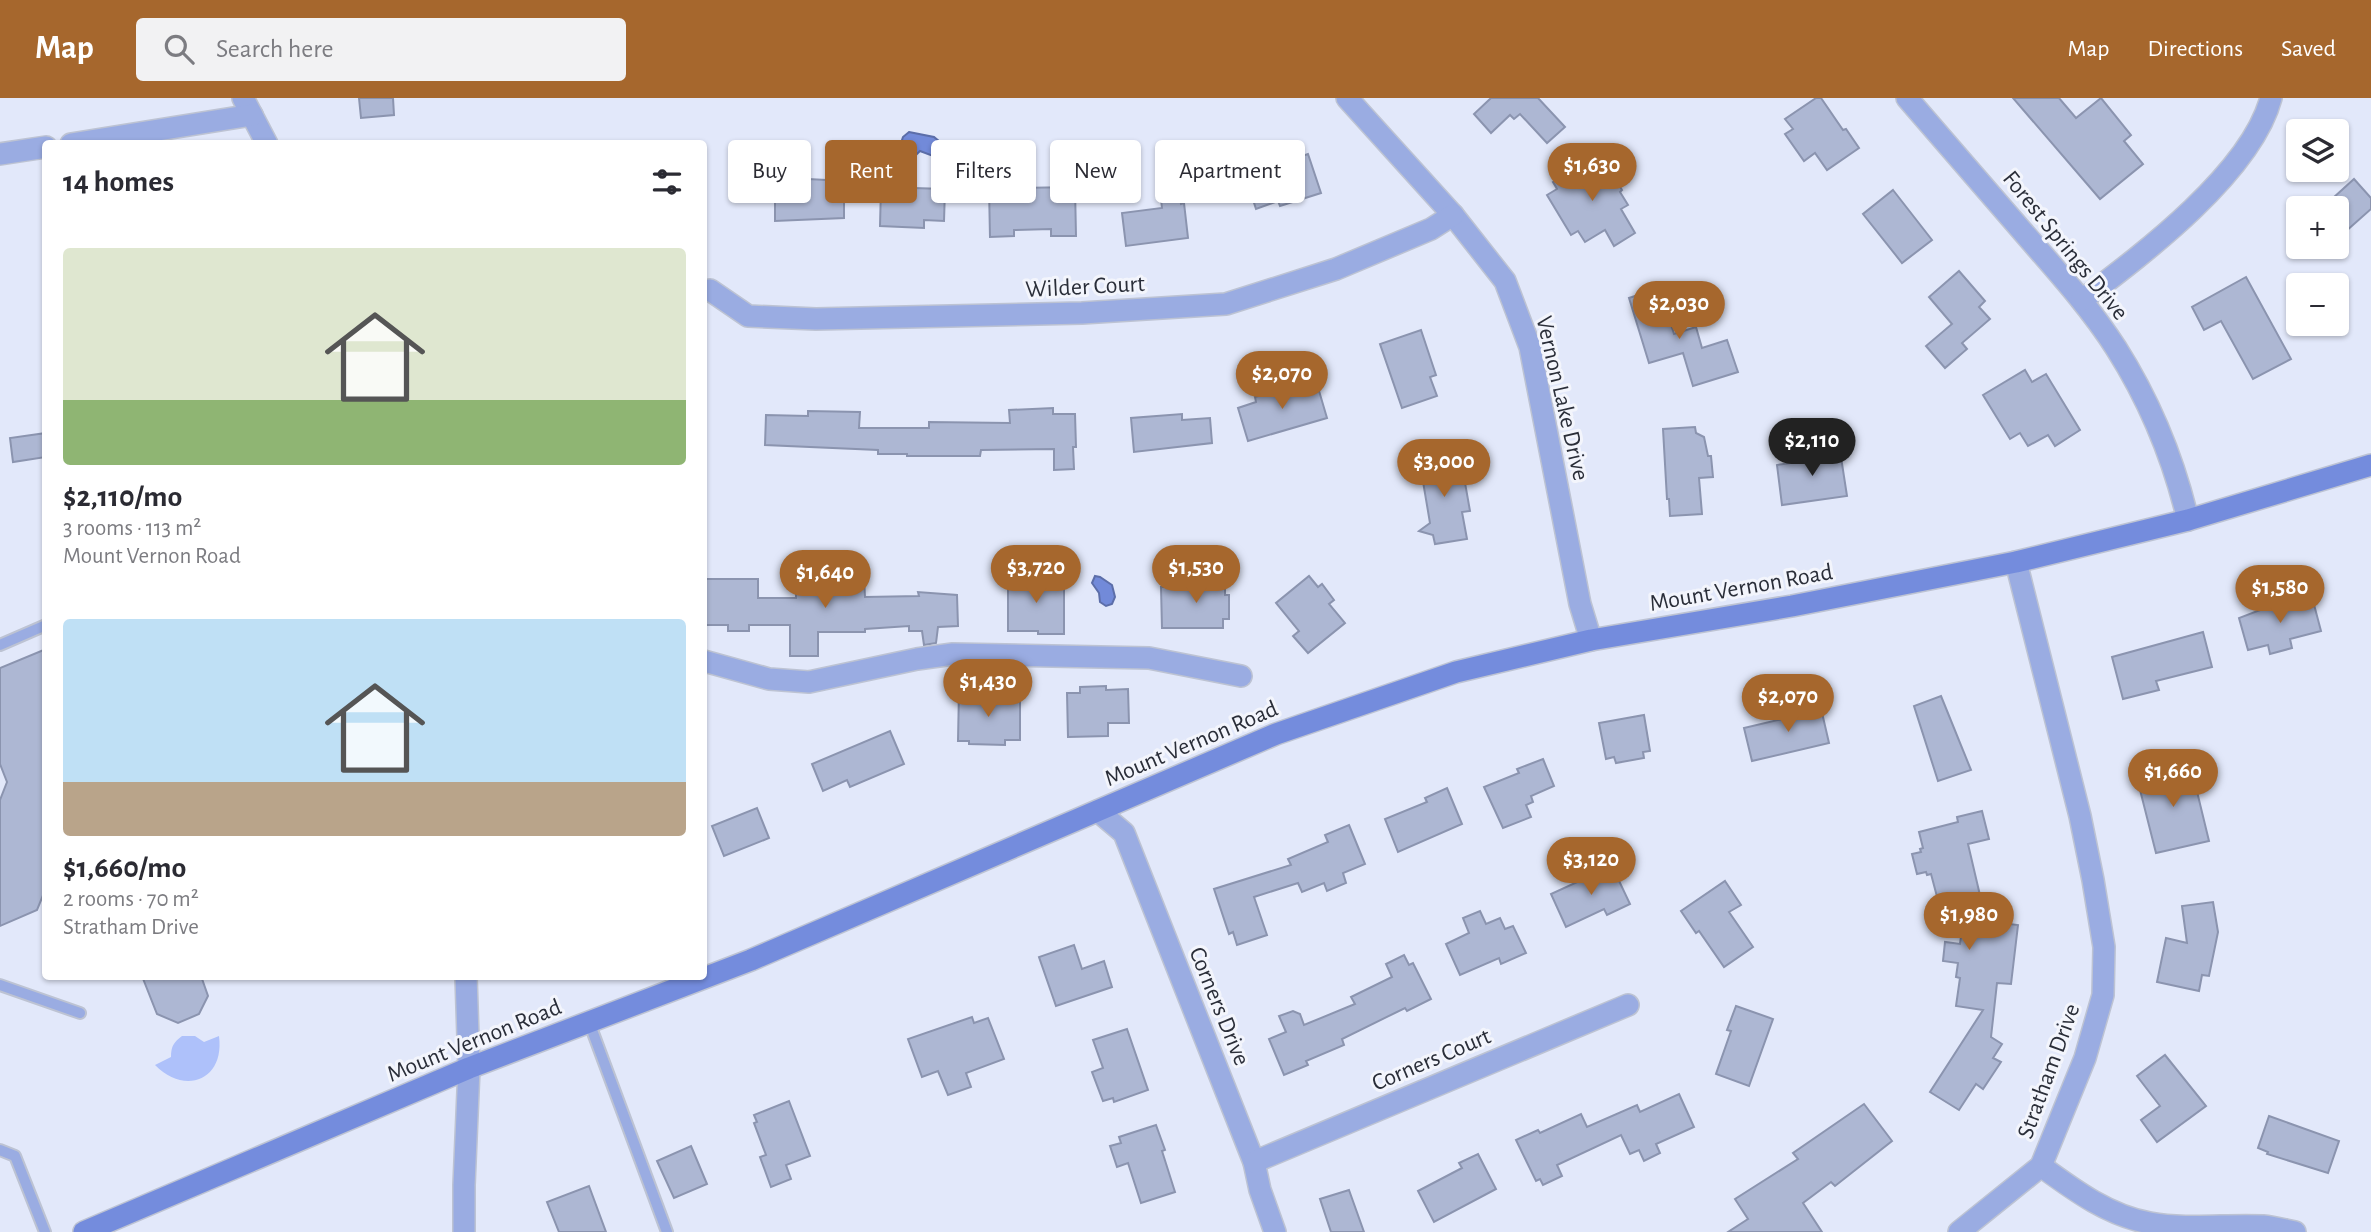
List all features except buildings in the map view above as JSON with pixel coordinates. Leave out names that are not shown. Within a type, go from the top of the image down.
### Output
[{"type":"main road","name":"Mount Vernon Road","points":[[707,977],[1301,725],[1457,672],[1591,640],[1792,606],[2016,562],[2188,520],[2371,465]]},
{"type":"main road","name":"Mount Vernon Road","points":[[84,1232],[469,1068],[699,980]]},
{"type":"street","name":"Vernon Lake Drive","points":[[1348,98],[1453,215],[1505,281],[1530,348],[1580,604],[1591,640]]},
{"type":"street","name":"Forest Springs Drive","points":[[1908,98],[2082,300],[2117,349],[2142,394],[2172,466],[2188,520]]},
{"type":"street","points":[[2082,300],[2202,200],[2249,146],[2271,98]]},
{"type":"street","points":[[90,140],[248,107],[265,140]]},
{"type":"street","points":[[0,154],[42,148]]},
{"type":"street","name":"Wilder Court","points":[[710,290],[748,316],[816,319],[1082,313],[1226,304],[1336,269],[1431,229],[1453,215]]},
{"type":"street","name":"Stratham Drive","points":[[1959,1232],[2041,1166],[2085,1058],[2103,995],[2104,947],[2080,816],[2016,562]]},
{"type":"street","points":[[707,662],[769,679],[809,682],[953,654],[1149,658],[1241,676]]},
{"type":"street","name":"Corners Drive","points":[[1098,811],[1124,833],[1254,1162],[1260,1190],[1275,1232]]},
{"type":"street","points":[[464,1232],[469,1068],[466,980]]},
{"type":"street","name":"Corners Court","points":[[1254,1162],[1628,1004]]},
{"type":"street","points":[[2041,1166],[2082,1196],[2117,1213],[2148,1223],[2190,1227],[2264,1226],[2295,1232]]},
{"type":"lane","points":[[0,645],[42,627]]},
{"type":"lane","points":[[0,985],[80,1013]]},
{"type":"lane","points":[[589,1022],[667,1232]]},
{"type":"lane","points":[[0,1150],[15,1156],[46,1232]]},
{"type":"shaded area","points":[[909,132],[938,140],[931,140],[931,155],[920,151],[917,154],[917,140],[902,140]]},
{"type":"shaded area","points":[[1095,576],[1112,585],[1115,597],[1112,604],[1106,606],[1100,602],[1099,593],[1092,583]]},
{"type":"shaded area","points":[[182,1036],[195,1036],[204,1042],[219,1036],[216,1064],[200,1079],[178,1079],[155,1065],[171,1057],[174,1045]]}]
